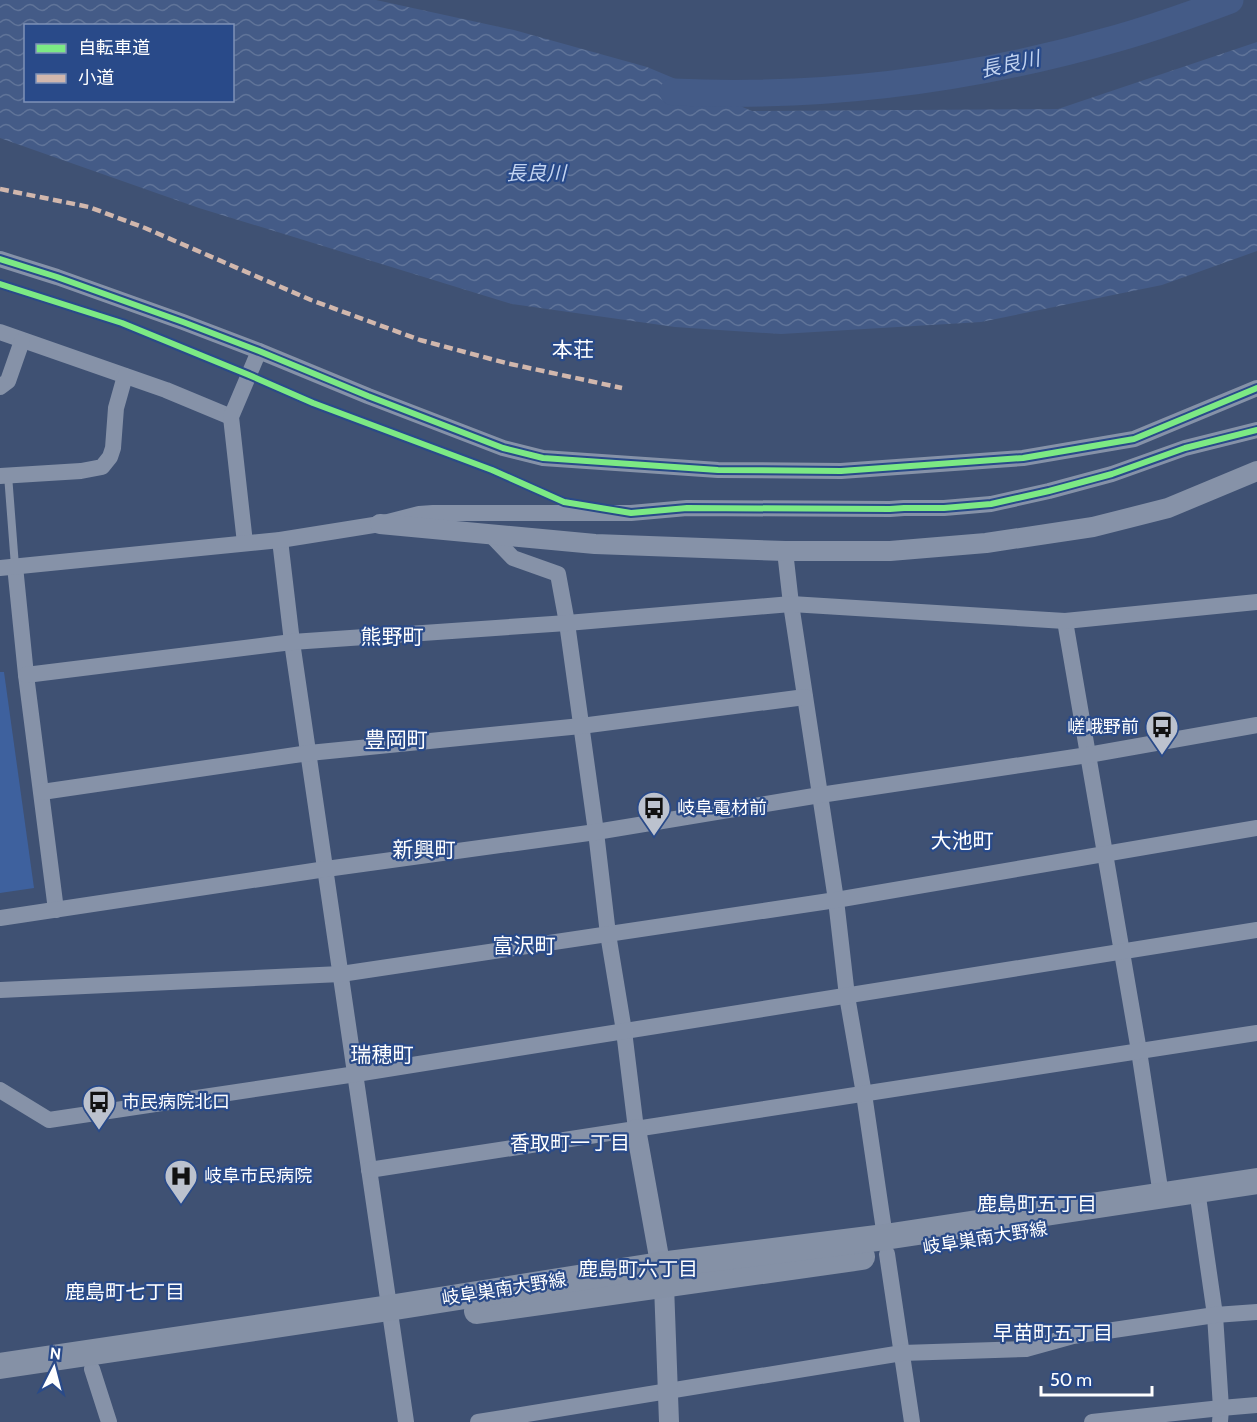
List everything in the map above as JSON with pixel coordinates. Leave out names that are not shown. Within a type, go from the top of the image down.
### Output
[{"type":"main road","name":"岐阜巣南大野線","points":[[0,1366],[390,1315],[886,1245],[1199,1197],[1257,1180]]},
{"type":"main road","name":"岐阜巣南大野線","points":[[886,1245],[1161,1195],[1257,1196]]},
{"type":"main road","name":"岐阜巣南大野線","points":[[0,1382],[92,1369],[390,1315]]},
{"type":"street","points":[[0,259],[183,322],[503,448],[543,458],[718,470],[841,471],[1023,458],[1134,439],[1257,388]]},
{"type":"street","points":[[0,332],[125,376],[231,417]]},
{"type":"street","points":[[0,387],[8,381],[22,341]]},
{"type":"street","points":[[245,543],[231,417],[259,351]]},
{"type":"street","points":[[4,476],[81,471],[102,467],[110,457],[113,448],[116,408],[125,376]]},
{"type":"street","points":[[56,910],[26,675],[7,567],[280,540],[433,513],[631,513],[687,508],[890,509],[991,504],[1112,474],[1185,448],[1257,430]]},
{"type":"street","points":[[380,524],[595,544],[785,551],[890,551],[986,543],[1093,527],[1168,508],[1257,471]]},
{"type":"street","points":[[490,534],[513,558],[558,574],[567,623],[636,1129],[662,1275],[669,1422]]},
{"type":"street","points":[[280,540],[292,642],[406,1422]]},
{"type":"street","points":[[785,551],[836,900],[847,996],[864,1094],[912,1422]]},
{"type":"street","points":[[26,675],[292,642],[567,623],[791,604],[1065,621],[1257,602]]},
{"type":"street","points":[[1065,621],[1139,1051],[1161,1195]]},
{"type":"street","points":[[42,792],[309,753],[580,726],[805,697]]},
{"type":"street","points":[[0,918],[326,869],[596,832],[820,795],[1088,755],[1257,725]]},
{"type":"street","points":[[0,990],[341,974],[836,900],[1257,828]]},
{"type":"street","points":[[0,1090],[49,1120],[356,1074],[1257,930]]},
{"type":"street","points":[[369,1170],[1257,1033]]},
{"type":"street","points":[[1199,1197],[1215,1315],[1221,1415]]},
{"type":"street","points":[[478,1422],[902,1353],[1026,1349],[1073,1336],[1215,1315],[1257,1312]]},
{"type":"street","points":[[92,1369],[109,1422]]},
{"type":"street","points":[[1092,1422],[1221,1415],[1257,1405]]},
{"type":"lane","points":[[0,284],[122,323],[313,403],[492,470],[564,502],[631,513]]},
{"type":"lane","points":[[4,476],[7,567]]},
{"type":"shaded area","points":[[0,672],[4,672],[34,888],[0,893]]},
{"type":"water","name":"長良川","points":[[0,0],[376,0],[514,30],[647,67],[752,111],[1058,109],[1257,42],[1257,251],[1162,285],[981,322],[781,334],[675,327],[512,304],[199,208],[0,138]]},
{"type":"waterway","name":"長良川","points":[[673,92],[786,92],[842,89],[953,75],[1063,53],[1118,38],[1230,0]]},
{"type":"marked path","points":[[0,189],[89,207],[145,228],[311,300],[420,340],[506,363],[622,388]]},
{"type":"cycle path","points":[[0,259],[183,322],[503,448],[543,458],[718,470],[841,471],[1023,458],[1134,439],[1257,388]]},
{"type":"cycle path","points":[[0,284],[122,323],[313,403],[492,470],[564,502],[631,513],[687,508],[890,509],[991,504],[1112,474],[1185,448],[1257,430]]},
{"type":"place","name":"嵯峨野前","points":[[1162,756]]},
{"type":"place","name":"岐阜電材前","points":[[654,837]]},
{"type":"place","name":"市民病院北口","points":[[99,1131]]},
{"type":"place","name":"岐阜市民病院","points":[[181,1205]]},
{"type":"district","name":"本荘","points":[[573,350]]},
{"type":"district","name":"熊野町","points":[[392,637]]},
{"type":"district","name":"豊岡町","points":[[396,740]]},
{"type":"district","name":"大池町","points":[[962,841]]},
{"type":"district","name":"新興町","points":[[424,850]]},
{"type":"district","name":"富沢町","points":[[524,946]]},
{"type":"district","name":"瑞穂町","points":[[382,1055]]},
{"type":"district","name":"香取町一丁目","points":[[570,1143]]},
{"type":"district","name":"鹿島町五丁目","points":[[1037,1204]]},
{"type":"district","name":"鹿島町六丁目","points":[[638,1269]]},
{"type":"district","name":"鹿島町七丁目","points":[[125,1292]]},
{"type":"district","name":"早苗町五丁目","points":[[1053,1333]]}]
